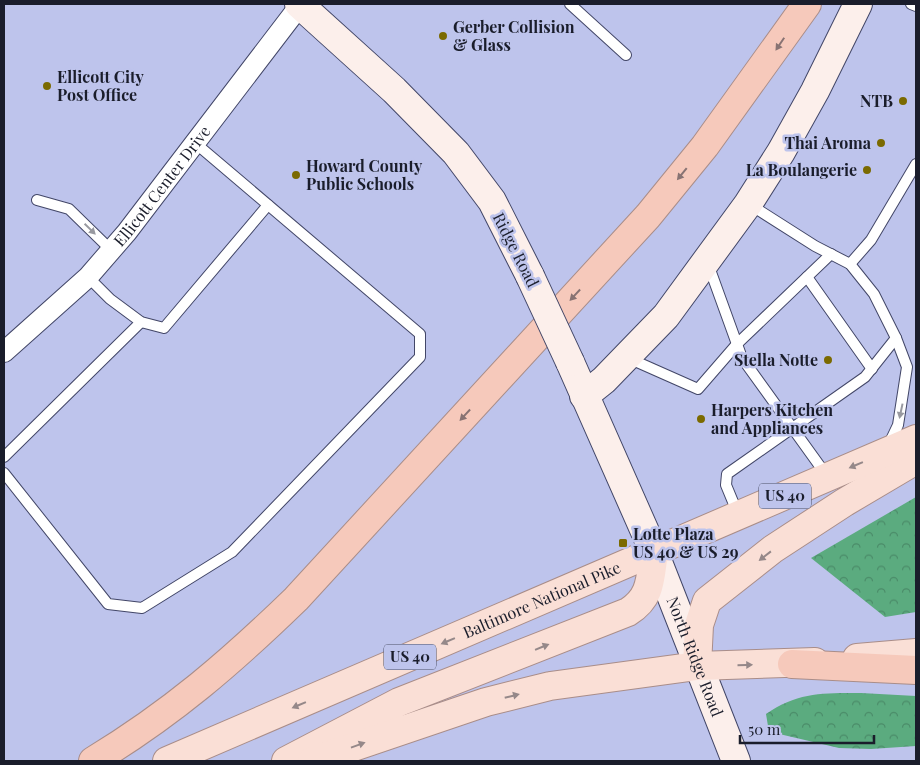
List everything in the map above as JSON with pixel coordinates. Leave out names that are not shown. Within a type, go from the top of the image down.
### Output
[{"type":"highway","points":[[93,761],[138,734],[190,696],[243,650],[296,599],[648,216],[705,146],[808,4]]},
{"type":"highway","points":[[792,664],[916,670]]},
{"type":"main road","name":"Baltimore National Pike","points":[[167,761],[916,439]]},
{"type":"main road","points":[[697,666],[699,625],[707,601],[773,549],[845,502],[916,460]]},
{"type":"main road","points":[[286,761],[399,702],[628,612],[641,604],[648,592],[654,552]]},
{"type":"main road","points":[[312,761],[476,706],[541,688],[697,666],[792,664],[916,653]]},
{"type":"street","name":"Ellicott Center Drive","points":[[4,352],[88,277],[127,232],[300,4]]},
{"type":"street","name":"Ridge Road","points":[[300,4],[394,90],[456,152],[492,201],[570,362],[654,552]]},
{"type":"street","points":[[584,396],[666,316],[748,204],[781,152],[815,92],[858,4]]},
{"type":"street","name":"North Ridge Road","points":[[654,552],[697,666],[736,761]]},
{"type":"lane","points":[[570,4],[626,55]]},
{"type":"lane","points":[[911,4],[916,6]]},
{"type":"lane","points":[[4,474],[108,604],[142,608],[232,552],[420,357],[420,334],[194,142]]},
{"type":"lane","points":[[850,264],[871,240],[916,164]]},
{"type":"lane","points":[[37,200],[69,209],[111,250]]},
{"type":"lane","points":[[748,204],[850,264],[874,294],[896,338],[907,367],[898,425],[885,453]]},
{"type":"lane","points":[[88,277],[110,299],[141,322],[164,328],[268,205]]},
{"type":"lane","points":[[626,357],[698,389],[737,344],[831,254]]},
{"type":"lane","points":[[707,260],[742,358],[828,477]]},
{"type":"lane","points":[[807,277],[872,368]]},
{"type":"lane","points":[[4,457],[141,322]]},
{"type":"lane","points":[[739,516],[726,485],[727,474],[865,377],[896,338]]},
{"type":"lane","points":[[907,367],[916,374]]},
{"type":"green space","points":[[916,497],[916,612],[885,617],[811,558]]},
{"type":"green space","points":[[861,693],[916,696],[916,746],[871,749],[839,748],[775,733],[768,726],[766,714],[789,701],[811,695]]},
{"type":"place","name":"Gerber Collision & Glass","points":[[443,36]]},
{"type":"place","name":"Ellicott City Post Office","points":[[47,86]]},
{"type":"place","name":"NTB","points":[[903,101]]},
{"type":"place","name":"Thai Aroma","points":[[881,143]]},
{"type":"place","name":"La Boulangerie","points":[[867,170]]},
{"type":"place","name":"Howard County Public Schools","points":[[296,175]]},
{"type":"place","name":"Stella Notte","points":[[828,360]]},
{"type":"place","name":"Harpers Kitchen and Appliances","points":[[701,419]]},
{"type":"place","name":"Lotte Plaza US 40 & US 29","points":[[623,543]]}]
